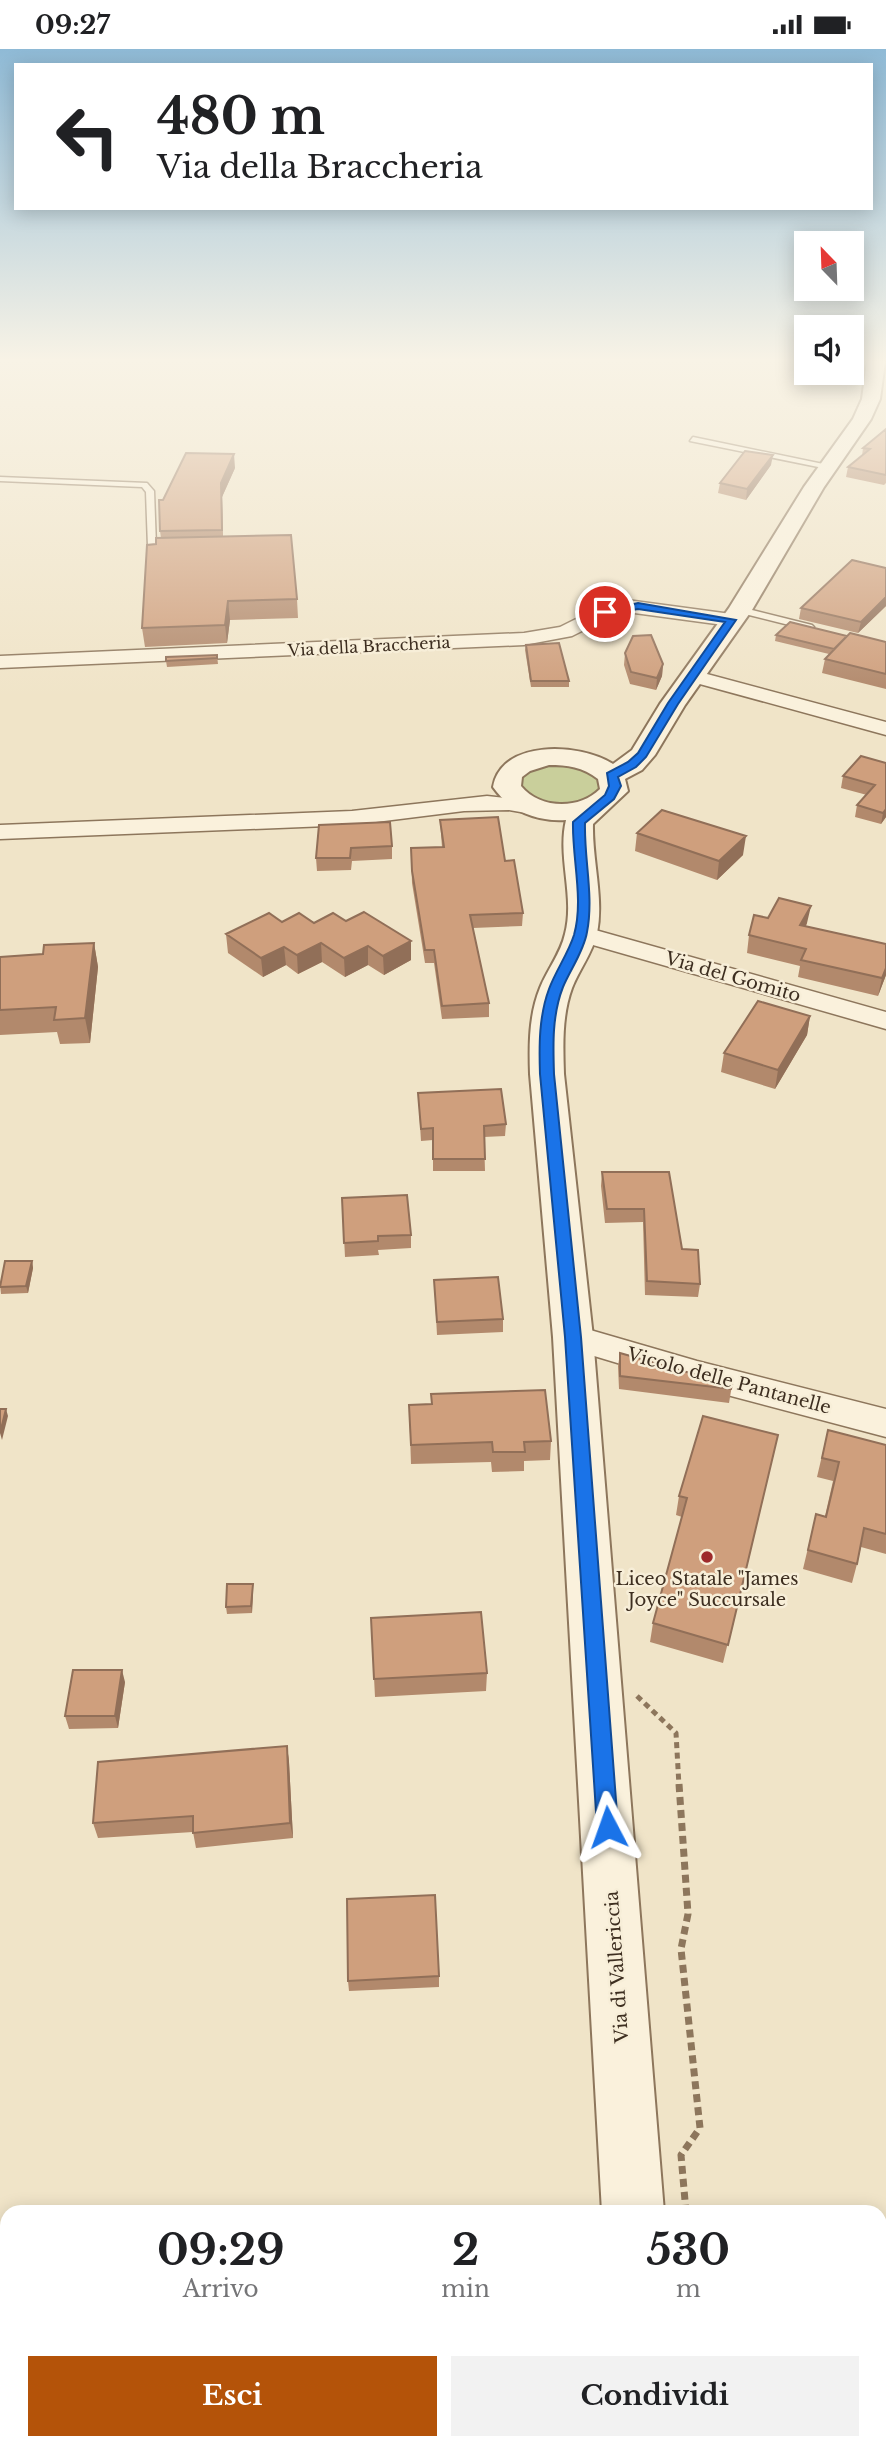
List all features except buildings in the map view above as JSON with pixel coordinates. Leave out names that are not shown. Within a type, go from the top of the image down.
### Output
[{"type":"street","points":[[588,761],[611,776],[634,763],[650,744],[692,675],[736,615],[824,473]]},
{"type":"street","name":"Via della Braccheria","points":[[0,662],[527,639],[565,632],[605,612],[627,606],[736,615]]},
{"type":"street","points":[[692,675],[886,729]]},
{"type":"street","points":[[459,804],[478,797],[520,765],[537,759],[557,757],[588,761],[624,757],[650,744]]},
{"type":"street","points":[[509,774],[506,783],[509,792],[554,823],[578,850]]},
{"type":"street","name":"Via di Vallericcia","points":[[611,776],[614,791],[579,822],[578,850],[583,894],[581,934],[555,990],[546,1033],[547,1074],[573,1337],[633,2205]]},
{"type":"street","points":[[0,832],[354,818],[496,801],[564,812],[599,805]]},
{"type":"street","name":"Via del Gomito","points":[[581,934],[886,1021]]},
{"type":"street","name":"Vicolo delle Pantanelle","points":[[573,1337],[696,1374],[886,1423]]},
{"type":"lane","points":[[0,479],[144,485],[150,491],[153,550],[183,552]]},
{"type":"lane","points":[[736,615],[820,629]]},
{"type":"path","points":[[636,1684],[637,1697],[676,1733],[688,1914],[681,1949],[700,2128],[681,2154],[685,2205]]},
{"type":"green space","points":[[559,764],[583,768],[598,778],[598,791],[581,801],[562,804],[545,801],[531,794],[523,785],[524,776],[535,768]]},
{"type":"place","name":"Liceo Statale \"James Joyce\" Succursale","points":[[707,1557]]},
{"type":"route","points":[[605,612],[620,607],[638,606],[732,620],[673,703],[642,755],[627,768],[611,776],[614,791],[606,801],[579,822],[578,850],[583,894],[581,934],[571,950],[555,990],[546,1033],[547,1074],[573,1337],[608,1827]]}]
